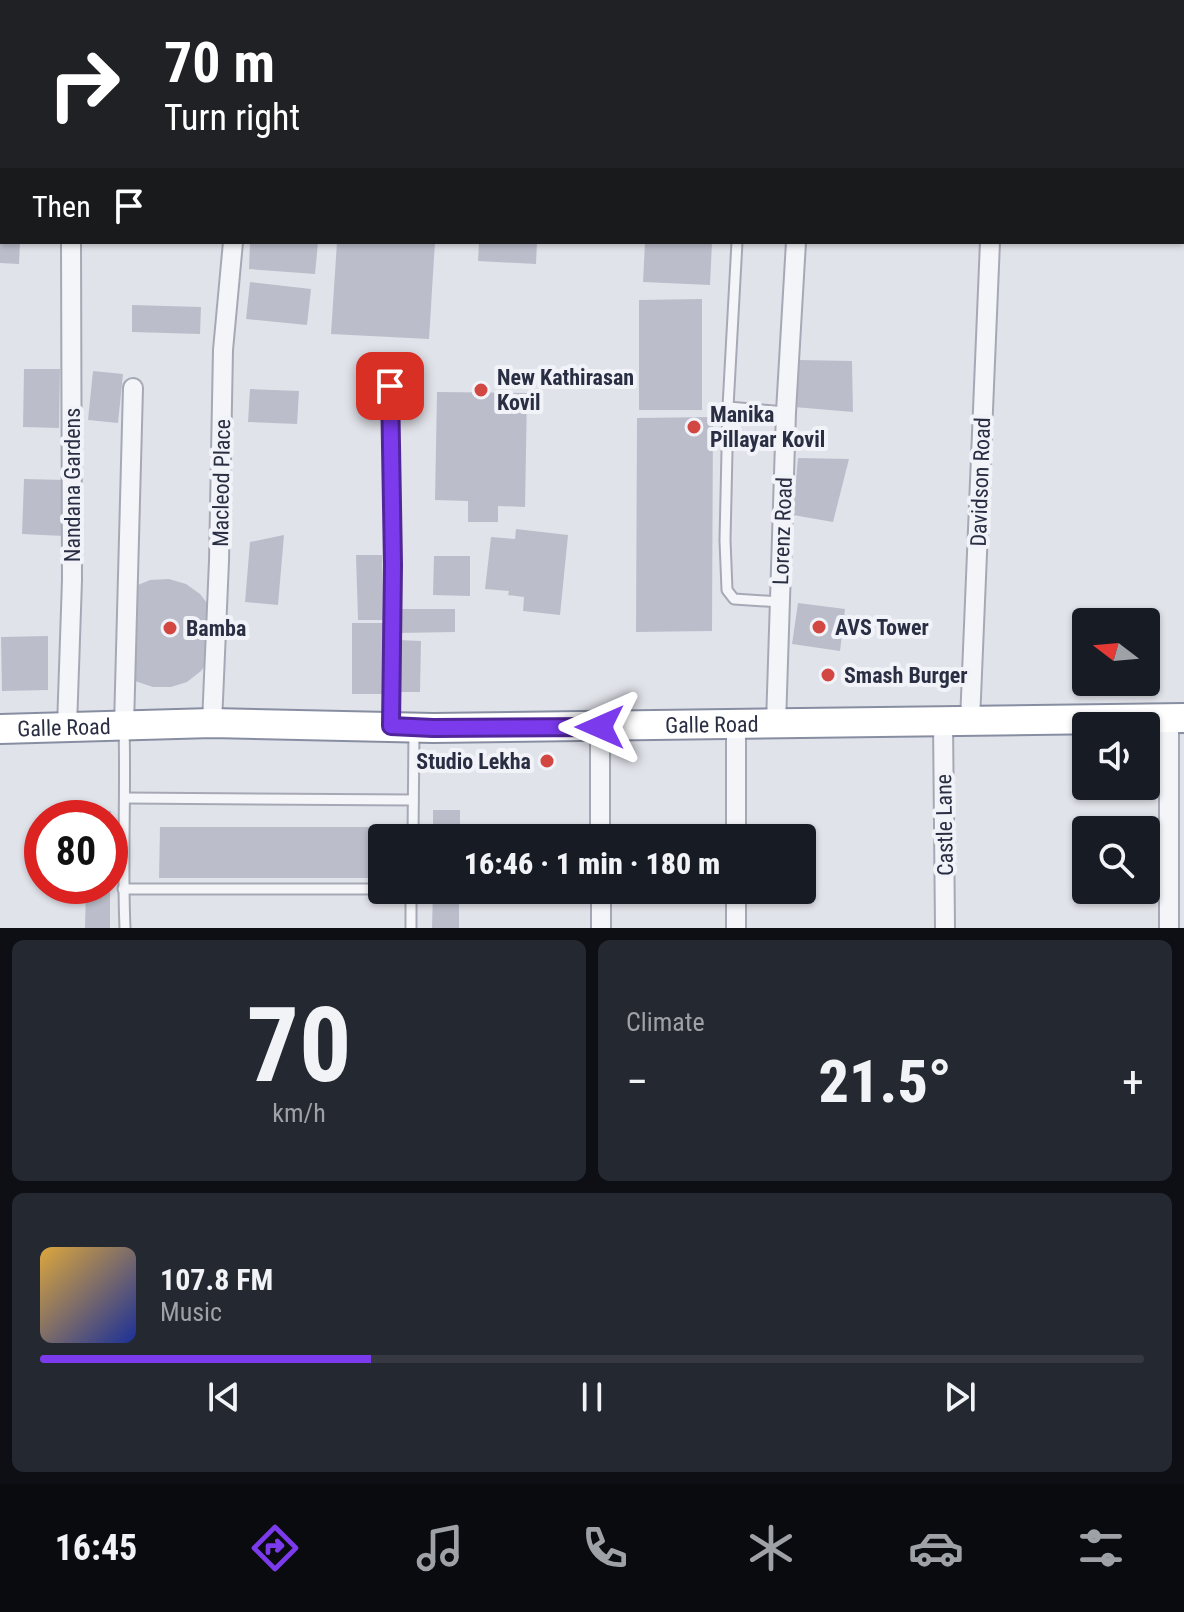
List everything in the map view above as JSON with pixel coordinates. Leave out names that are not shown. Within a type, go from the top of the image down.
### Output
[{"type":"highway","name":"Galle Road","points":[[0,729],[212,723],[600,727],[1176,718]]},
{"type":"street","name":"Nandana Gardens","points":[[67,727],[72,580],[71,244]]},
{"type":"street","name":"Macleod Place","points":[[212,723],[223,350],[233,244]]},
{"type":"street","name":"Lorenz Road","points":[[776,724],[786,412],[796,244]]},
{"type":"street","name":"Davidson Road","points":[[956,721],[990,244]]},
{"type":"street","points":[[124,726],[133,388]]},
{"type":"street","points":[[1169,928],[1176,718]]},
{"type":"street","name":"Castle Lane","points":[[945,928],[956,721]]},
{"type":"street","points":[[736,725],[736,824]]},
{"type":"street","points":[[600,727],[600,824]]},
{"type":"street","points":[[601,904],[601,928]]},
{"type":"street","points":[[736,904],[736,928]]},
{"type":"lane","points":[[737,244],[728,407],[727,590],[734,599],[780,602]]},
{"type":"lane","points":[[390,386],[393,565],[403,726],[413,800],[413,824]]},
{"type":"lane","points":[[728,407],[786,412]]},
{"type":"lane","points":[[124,726],[126,798],[413,800]]},
{"type":"lane","points":[[128,889],[368,889]]},
{"type":"lane","points":[[124,904],[125,928]]},
{"type":"lane","points":[[411,904],[411,928]]},
{"type":"building","points":[[0,244],[20,244],[19,264],[0,263]]},
{"type":"building","points":[[250,244],[318,244],[315,274],[249,269]]},
{"type":"building","points":[[337,244],[435,244],[429,339],[331,334]]},
{"type":"building","points":[[479,244],[537,244],[536,264],[478,261]]},
{"type":"building","points":[[645,244],[712,244],[710,285],[643,282]]},
{"type":"building","points":[[250,282],[311,289],[307,325],[246,319]]},
{"type":"building","points":[[702,299],[702,410],[639,410],[639,300]]},
{"type":"building","points":[[132,305],[201,307],[200,334],[132,332]]},
{"type":"building","points":[[799,360],[852,361],[853,412],[794,407]]},
{"type":"building","points":[[24,369],[60,369],[59,428],[23,427]]},
{"type":"building","points":[[93,371],[123,374],[118,423],[88,420]]},
{"type":"building","points":[[250,389],[299,391],[297,424],[248,422]]},
{"type":"building","points":[[437,392],[527,393],[525,507],[498,506],[498,522],[468,522],[468,501],[435,500]]},
{"type":"building","points":[[713,417],[712,631],[636,632],[637,418]]},
{"type":"building","points":[[798,458],[849,459],[833,522],[793,515]]},
{"type":"building","points":[[24,479],[65,480],[63,536],[22,534]]},
{"type":"building","points":[[516,529],[568,535],[560,615],[523,611],[524,597],[508,595],[509,591],[485,589],[491,537],[515,539]]},
{"type":"building","points":[[284,535],[278,605],[245,602],[250,542]]},
{"type":"building","points":[[356,555],[382,555],[383,620],[358,620]]},
{"type":"building","points":[[434,556],[470,556],[470,596],[433,595]]},
{"type":"building","name":"Bamba","points":[[169,579],[186,584],[200,594],[210,607],[211,657],[201,671],[187,682],[171,687],[153,687],[135,681],[125,671],[133,587],[150,580]]},
{"type":"building","name":"AVS Tower","points":[[798,603],[845,609],[840,651],[792,644]]},
{"type":"building","points":[[398,609],[455,609],[455,632],[398,633]]},
{"type":"building","points":[[352,623],[388,623],[388,694],[352,694]]},
{"type":"building","points":[[48,636],[48,690],[2,691],[1,637]]},
{"type":"building","points":[[398,640],[421,641],[420,692],[398,692]]},
{"type":"building","points":[[433,810],[460,810],[460,824],[433,824]]},
{"type":"building","points":[[160,827],[368,827],[368,878],[159,878]]},
{"type":"building","points":[[86,904],[110,904],[110,928],[85,928]]},
{"type":"building","points":[[433,904],[459,904],[459,928],[432,928]]},
{"type":"place","name":"New Kathirasan Kovil","points":[[481,390]]},
{"type":"place","name":"Manika Pillayar Kovil","points":[[694,427]]},
{"type":"place","name":"AVS Tower","points":[[819,627]]},
{"type":"place","name":"Bamba","points":[[170,628]]},
{"type":"place","name":"Smash Burger","points":[[828,675]]},
{"type":"place","name":"Studio Lekha","points":[[547,761]]},
{"type":"route","points":[[390,386],[393,565],[391,726],[600,727]]}]
